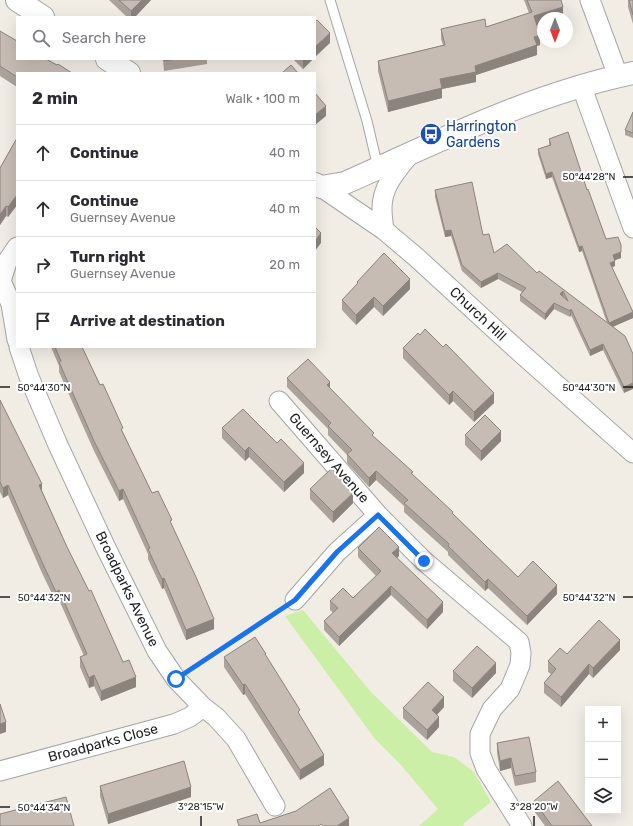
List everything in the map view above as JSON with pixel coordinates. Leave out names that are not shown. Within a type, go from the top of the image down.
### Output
[{"type":"street","points":[[17,0],[41,16]]},
{"type":"street","points":[[318,186],[345,183],[491,118],[581,86],[626,75],[590,0]]},
{"type":"street","points":[[110,60],[128,72]]},
{"type":"street","points":[[581,86],[633,228]]},
{"type":"street","points":[[384,230],[382,209],[383,193],[392,177],[410,154]]},
{"type":"street","name":"Church Hill","points":[[318,186],[384,230],[416,257],[633,453]]},
{"type":"street","points":[[16,248],[7,262],[1,281],[10,304],[16,335]]},
{"type":"street","name":"Broadparks Avenue","points":[[18,348],[28,377],[106,548],[157,651],[176,679],[203,707],[216,716],[236,739],[275,806]]},
{"type":"street","name":"Guernsey Avenue","points":[[279,401],[378,515],[424,561],[519,642],[521,653],[520,665],[510,688],[492,709],[480,734],[480,753],[486,769],[522,826]]},
{"type":"street","name":"Guernsey Avenue","points":[[295,600],[337,552],[378,515]]},
{"type":"street","name":"Broadparks Close","points":[[0,771],[174,724],[203,707]]},
{"type":"lane","points":[[330,0],[366,121],[378,168]]},
{"type":"path","points":[[176,679],[295,600]]},
{"type":"green space","points":[[303,610],[371,692],[432,752],[454,757],[474,772],[491,802],[463,824],[464,826],[419,826],[438,809],[401,765],[375,739],[285,616]]},
{"type":"building","points":[[119,0],[142,0],[131,11]]},
{"type":"building","points":[[527,0],[561,0],[563,7],[547,12],[537,12],[537,15],[534,16],[537,26],[537,36],[534,37],[537,45],[475,66],[476,72],[440,79],[442,88],[388,101],[378,61],[445,45],[441,29],[485,19],[486,27],[532,12]]},
{"type":"building","points":[[629,0],[633,0],[633,15]]},
{"type":"building","points":[[317,20],[330,33],[316,46]]},
{"type":"building","points":[[0,31],[16,40],[16,60],[48,60],[57,65],[58,64],[70,72],[16,72],[16,76],[0,66]]},
{"type":"building","points":[[291,65],[297,72],[283,72]]},
{"type":"building","points":[[316,94],[326,106],[316,114]]},
{"type":"building","points":[[633,112],[633,133],[625,130]]},
{"type":"building","points":[[568,132],[587,190],[588,189],[606,239],[618,237],[621,245],[621,252],[613,255],[615,261],[610,263],[633,312],[609,323],[582,246],[579,247],[552,172],[546,174],[538,149],[551,145],[549,139]]},
{"type":"building","points":[[16,140],[16,196],[8,207],[6,206],[0,215],[0,168]]},
{"type":"building","points":[[472,182],[483,235],[489,234],[494,253],[507,244],[537,273],[539,271],[625,336],[633,354],[633,383],[624,387],[603,344],[590,350],[571,309],[570,311],[554,303],[545,314],[520,295],[526,288],[498,273],[481,282],[462,265],[451,230],[445,231],[435,190]],"holes":[[[563,291],[568,301],[560,294]]]},
{"type":"building","points":[[316,228],[321,233],[316,240]]},
{"type":"building","points":[[384,253],[410,279],[383,306],[374,297],[356,315],[342,300]]},
{"type":"building","points":[[425,329],[443,347],[446,344],[494,393],[474,412],[453,391],[449,395],[403,348],[418,333],[420,335]]},
{"type":"building","points":[[55,348],[82,348],[100,385],[103,384],[123,428],[121,429],[152,493],[158,491],[172,520],[170,521],[214,619],[186,630],[164,578],[162,579],[148,549],[150,548],[123,489],[119,491],[94,441],[59,362],[61,361]]},
{"type":"building","points":[[308,359],[330,382],[327,385],[374,433],[372,435],[413,472],[411,473],[453,512],[452,513],[518,577],[533,561],[557,585],[527,616],[488,579],[485,582],[448,546],[449,544],[404,503],[408,500],[376,471],[369,478],[347,454],[352,450],[328,426],[331,423],[287,378]]},
{"type":"building","points":[[0,400],[42,484],[39,485],[67,547],[89,591],[91,590],[123,662],[129,660],[136,677],[101,691],[94,675],[89,678],[80,657],[87,654],[59,590],[56,592],[8,485],[3,488],[0,482]]},
{"type":"building","points":[[243,409],[277,443],[281,439],[304,463],[284,482],[249,447],[245,451],[222,428]]},
{"type":"building","points":[[485,415],[501,431],[481,451],[465,435]]},
{"type":"building","points":[[332,468],[353,493],[333,512],[310,489]]},
{"type":"building","points":[[379,527],[399,547],[392,553],[443,602],[427,620],[391,586],[339,637],[324,621],[338,608],[330,601],[343,588],[353,598],[381,571],[358,548]]},
{"type":"building","points":[[599,620],[620,640],[593,668],[589,664],[561,697],[544,683],[556,669],[548,661],[560,648],[567,654]]},
{"type":"building","points":[[255,637],[300,710],[298,712],[324,755],[300,770],[245,684],[243,685],[224,657]]},
{"type":"building","points":[[477,646],[496,663],[472,688],[453,671]]},
{"type":"building","points":[[428,682],[444,697],[432,710],[439,717],[427,730],[403,708]]},
{"type":"building","points":[[0,704],[6,722],[0,724]]},
{"type":"building","points":[[529,737],[536,772],[515,776],[511,758],[500,761],[497,743]]},
{"type":"building","points":[[184,761],[191,787],[108,814],[100,786]]},
{"type":"building","points":[[558,781],[592,826],[552,826],[534,801]]},
{"type":"building","points":[[330,788],[349,818],[337,826],[323,826],[321,824],[318,826],[239,826],[237,820],[257,814],[260,823],[296,811]]},
{"type":"building","points":[[66,797],[74,826],[0,826],[0,814]]},
{"type":"place","name":"Harrington Gardens","points":[[431,134]]},
{"type":"route","points":[[176,679],[295,600],[337,552],[378,515],[424,561]]}]
